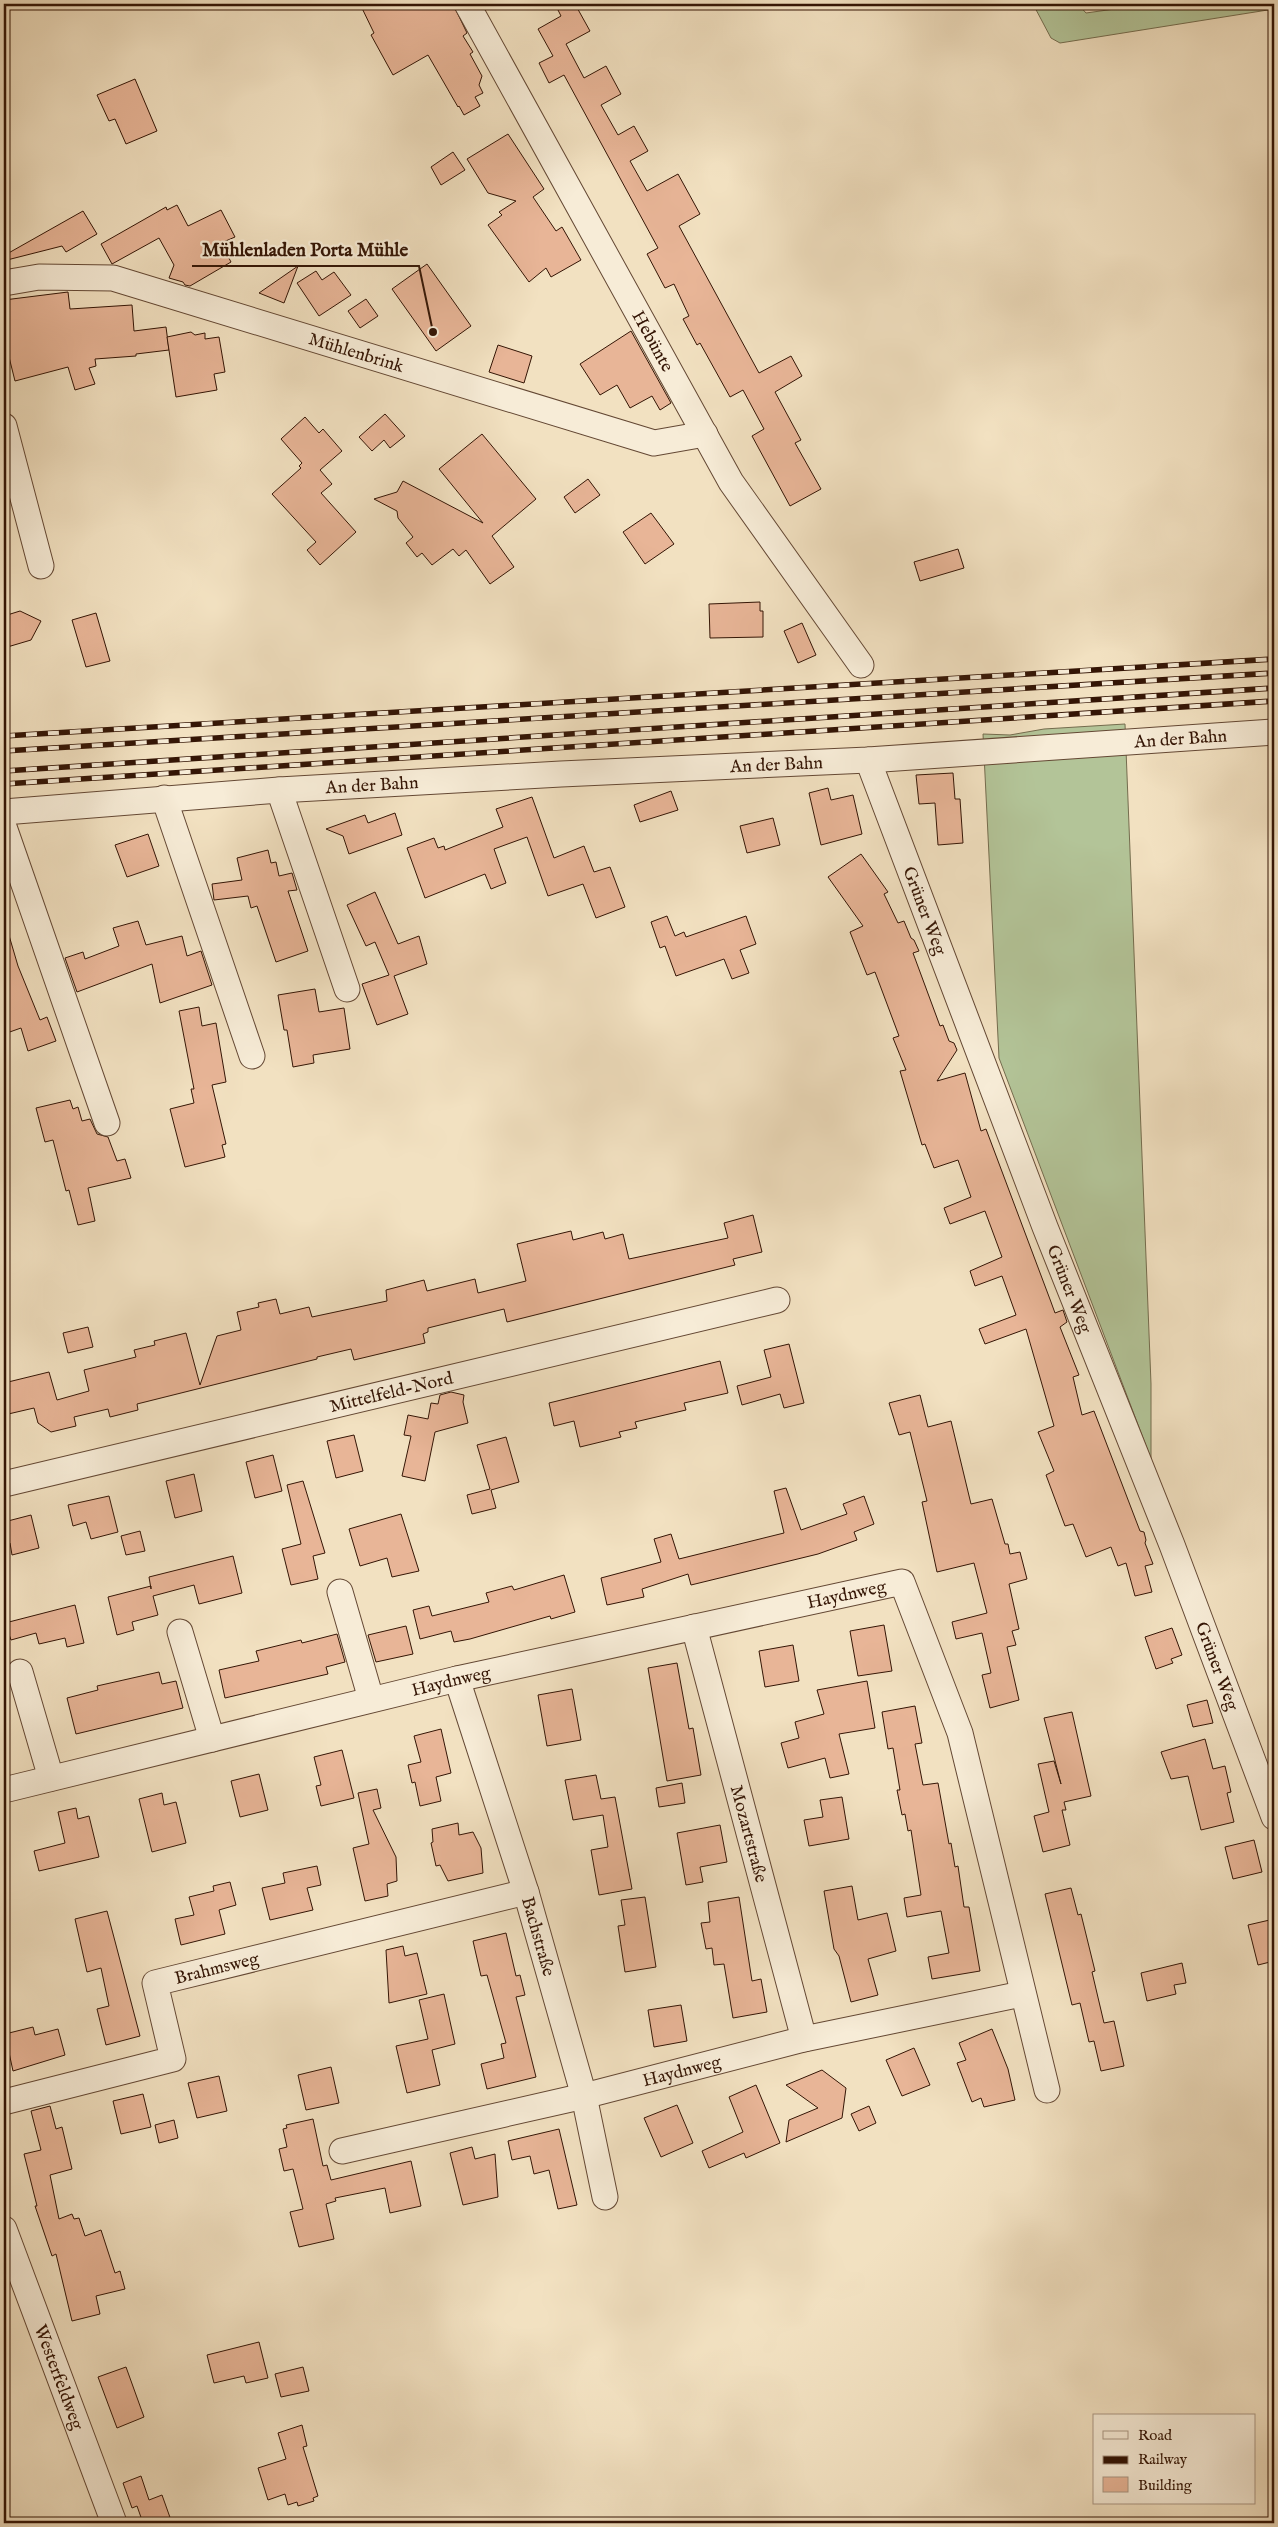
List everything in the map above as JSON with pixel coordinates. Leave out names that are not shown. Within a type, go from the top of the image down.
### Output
[{"type":"street","name":"Hebünte","points":[[467,4],[732,482],[861,665]]},
{"type":"street","name":"Mühlenbrink","points":[[4,283],[39,277],[113,278],[654,443],[705,434]]},
{"type":"street","points":[[4,426],[41,566]]},
{"type":"street","name":"An der Bahn","points":[[4,812],[279,790],[561,774],[868,760],[1274,732]]},
{"type":"street","name":"Grüner Weg","points":[[868,760],[1046,1227],[1172,1545],[1274,1817]]},
{"type":"street","points":[[279,790],[347,989]]},
{"type":"street","points":[[164,798],[252,1056]]},
{"type":"street","points":[[4,827],[107,1124]]},
{"type":"street","name":"Mittelfeld-Nord","points":[[4,1484],[777,1300]]},
{"type":"street","name":"Haydnweg","points":[[4,1790],[457,1679],[902,1582],[960,1733],[1022,1994],[1047,2090]]},
{"type":"street","points":[[340,1592],[371,1700]]},
{"type":"street","name":"Mozartstraße","points":[[694,1627],[804,2039]]},
{"type":"street","points":[[180,1632],[212,1739]]},
{"type":"street","points":[[20,1672],[51,1778]]},
{"type":"street","name":"Bachstraße","points":[[457,1679],[526,1892],[584,2096],[605,2197]]},
{"type":"street","name":"Brahmsweg","points":[[4,2102],[173,2059],[155,1983],[526,1892]]},
{"type":"street","name":"Haydnweg","points":[[342,2151],[584,2096],[804,2039],[1022,1994]]},
{"type":"street","name":"Westerfeldweg","points":[[4,2229],[114,2523]]},
{"type":"green space","points":[[1033,4],[1078,4],[1086,13],[1150,4],[1274,4],[1274,9],[1060,43],[1051,38]]},
{"type":"green space","points":[[1125,724],[1151,1384],[1151,1459],[999,1058],[983,734],[1010,735],[1044,729]]},
{"type":"building","points":[[360,4],[453,4],[467,33],[463,36],[473,52],[470,54],[482,76],[479,85],[483,93],[475,97],[480,106],[464,115],[428,55],[393,75],[371,35],[374,33]]},
{"type":"building","points":[[555,4],[575,4],[590,31],[566,44],[584,78],[606,66],[621,94],[601,105],[618,135],[634,126],[648,151],[630,161],[647,191],[678,174],[700,214],[679,226],[759,373],[791,356],[802,376],[775,392],[801,440],[795,443],[821,489],[790,506],[752,436],[764,429],[743,390],[730,397],[700,343],[697,345],[683,319],[689,316],[674,284],[665,288],[647,254],[658,248],[564,75],[549,83],[539,63],[553,56],[538,29],[561,16]]},
{"type":"building","points":[[135,79],[157,131],[126,144],[115,119],[109,121],[97,95]]},
{"type":"building","points":[[508,134],[544,189],[533,197],[556,231],[562,227],[581,260],[551,277],[546,268],[529,282],[488,225],[502,215],[499,212],[516,201],[488,193],[467,159]]},
{"type":"building","points":[[453,152],[465,170],[441,185],[431,167]]},
{"type":"building","points":[[177,205],[188,226],[221,210],[235,237],[221,243],[231,262],[190,286],[185,285],[183,282],[169,278],[174,265],[159,238],[112,264],[101,244],[166,207],[167,210]]},
{"type":"building","points":[[83,211],[97,234],[66,252],[62,246],[7,260],[5,255]]},
{"type":"building","points":[[427,264],[471,326],[436,351],[392,289]]},
{"type":"building","points":[[298,266],[284,303],[259,293]]},
{"type":"building","points":[[316,271],[322,280],[334,272],[351,295],[319,316],[297,283]]},
{"type":"building","points":[[68,292],[70,309],[132,305],[134,331],[166,327],[169,350],[136,354],[136,356],[95,359],[96,366],[89,368],[95,384],[75,390],[68,367],[15,381],[4,337],[4,300]]},
{"type":"building","points":[[366,299],[378,316],[360,328],[348,311]]},
{"type":"building","points":[[631,331],[671,403],[660,410],[652,396],[630,408],[617,385],[600,395],[580,364]]},
{"type":"building","points":[[191,332],[195,335],[205,333],[205,339],[219,337],[225,372],[214,374],[217,390],[176,397],[167,337]]},
{"type":"building","points":[[498,345],[532,356],[524,383],[489,372]]},
{"type":"building","points":[[385,414],[405,436],[390,448],[384,440],[372,451],[359,437]]},
{"type":"building","points":[[305,417],[319,433],[323,429],[342,451],[320,470],[332,484],[321,493],[356,532],[320,565],[307,550],[316,542],[272,494],[301,468],[299,466],[302,463],[281,439]]},
{"type":"building","points":[[482,434],[536,499],[492,536],[514,567],[490,584],[466,550],[459,556],[453,549],[432,565],[422,553],[417,557],[406,543],[413,537],[398,518],[397,511],[374,499],[397,492],[403,481],[483,523],[439,469]]},
{"type":"building","points":[[588,479],[600,495],[575,513],[564,497]]},
{"type":"building","points":[[651,513],[674,544],[645,564],[623,532]]},
{"type":"building","points":[[958,549],[964,568],[920,581],[914,562]]},
{"type":"building","points":[[760,602],[760,611],[763,611],[763,637],[710,638],[709,604]]},
{"type":"building","points":[[20,611],[41,621],[31,640],[4,648],[4,616]]},
{"type":"building","points":[[96,613],[110,661],[86,667],[72,620]]},
{"type":"building","points":[[802,623],[816,655],[798,663],[784,631]]},
{"type":"building","points":[[953,773],[955,799],[960,799],[963,843],[938,845],[935,803],[919,804],[916,775]]},
{"type":"building","points":[[828,788],[831,800],[853,795],[862,834],[821,845],[809,793]]},
{"type":"building","points":[[671,791],[678,810],[640,822],[634,805]]},
{"type":"building","points":[[532,797],[554,858],[584,846],[594,872],[610,867],[625,907],[596,918],[583,884],[548,896],[527,837],[494,849],[506,883],[491,889],[485,874],[425,898],[407,848],[434,838],[438,848],[444,846],[445,850],[503,827],[496,809]]},
{"type":"building","points":[[395,813],[402,835],[349,854],[343,836],[326,829],[365,815],[368,823]]},
{"type":"building","points":[[773,818],[780,845],[747,853],[740,826]]},
{"type":"building","points":[[148,834],[159,866],[127,877],[115,845]]},
{"type":"building","points":[[268,850],[271,863],[276,862],[279,876],[292,873],[297,890],[288,891],[308,951],[276,962],[257,906],[251,908],[248,896],[214,900],[212,884],[242,880],[237,858]]},
{"type":"building","points":[[861,854],[888,892],[884,894],[898,923],[904,921],[911,938],[914,940],[919,951],[913,953],[940,1026],[943,1025],[949,1041],[954,1043],[957,1050],[937,1081],[965,1073],[981,1131],[986,1129],[1055,1313],[1063,1310],[1067,1322],[1060,1327],[1079,1375],[1073,1377],[1082,1415],[1094,1411],[1140,1531],[1144,1532],[1145,1543],[1153,1564],[1145,1566],[1152,1592],[1135,1596],[1126,1563],[1118,1566],[1111,1547],[1086,1557],[1073,1524],[1065,1526],[1046,1475],[1054,1471],[1038,1432],[1054,1426],[1026,1329],[985,1344],[979,1329],[1016,1315],[1002,1276],[975,1286],[970,1271],[1002,1257],[985,1211],[950,1224],[944,1208],[971,1197],[958,1160],[934,1168],[925,1144],[922,1145],[900,1071],[906,1070],[893,1038],[899,1036],[875,972],[867,975],[850,932],[863,926],[828,877]]},
{"type":"building","points":[[375,892],[398,944],[419,936],[427,964],[394,976],[408,1014],[377,1025],[362,984],[389,975],[375,942],[366,946],[347,905]]},
{"type":"building","points":[[667,916],[675,936],[684,932],[686,937],[746,916],[756,944],[740,950],[749,973],[732,979],[724,959],[676,976],[665,946],[660,948],[651,922]]},
{"type":"building","points":[[138,921],[146,945],[182,936],[187,956],[201,951],[212,985],[160,1003],[152,964],[77,992],[65,958],[83,952],[85,959],[119,946],[113,928]]},
{"type":"building","points":[[4,932],[8,932],[18,966],[40,1020],[47,1017],[56,1041],[28,1051],[21,1028],[4,1034]]},
{"type":"building","points":[[315,989],[319,1012],[344,1008],[350,1049],[313,1055],[314,1063],[293,1067],[287,1030],[284,1030],[278,995]]},
{"type":"building","points":[[199,1007],[202,1026],[216,1023],[226,1082],[212,1085],[226,1144],[222,1145],[225,1157],[185,1167],[170,1109],[194,1103],[191,1089],[194,1089],[179,1011]]},
{"type":"building","points":[[70,1100],[73,1109],[78,1107],[82,1121],[90,1119],[97,1134],[108,1137],[117,1161],[125,1159],[131,1178],[88,1188],[95,1221],[78,1225],[69,1190],[66,1191],[53,1140],[45,1142],[36,1108]]},
{"type":"building","points":[[753,1215],[762,1252],[733,1259],[735,1265],[507,1322],[504,1309],[428,1328],[428,1332],[423,1334],[425,1343],[354,1360],[351,1349],[317,1357],[317,1359],[137,1404],[138,1410],[110,1417],[108,1409],[74,1417],[76,1426],[51,1432],[38,1423],[34,1408],[4,1415],[4,1383],[49,1372],[57,1400],[89,1391],[84,1370],[136,1357],[134,1350],[155,1345],[154,1341],[186,1333],[200,1385],[217,1336],[241,1330],[237,1312],[259,1307],[258,1303],[276,1299],[280,1314],[309,1307],[312,1317],[387,1301],[386,1290],[424,1280],[427,1291],[475,1279],[478,1293],[526,1281],[517,1244],[571,1231],[573,1240],[603,1232],[605,1239],[623,1234],[629,1259],[728,1238],[724,1223]]},
{"type":"building","points":[[88,1327],[93,1347],[68,1353],[63,1333]]},
{"type":"building","points":[[789,1344],[804,1403],[784,1408],[780,1394],[742,1405],[737,1386],[771,1377],[764,1350]]},
{"type":"building","points":[[720,1361],[728,1393],[684,1403],[686,1410],[635,1422],[637,1428],[619,1432],[621,1437],[580,1447],[574,1421],[554,1426],[549,1403]]},
{"type":"building","points":[[451,1392],[464,1395],[463,1402],[468,1423],[435,1432],[425,1481],[402,1476],[411,1436],[404,1435],[408,1415],[428,1419],[431,1403],[438,1404],[440,1395]]},
{"type":"building","points":[[920,1395],[928,1427],[951,1421],[971,1504],[992,1499],[1005,1544],[1008,1544],[1010,1554],[1020,1552],[1027,1579],[1009,1584],[1019,1629],[1012,1631],[1016,1645],[1007,1647],[1019,1700],[990,1708],[982,1675],[991,1673],[982,1633],[956,1639],[952,1622],[987,1613],[974,1563],[937,1572],[922,1502],[927,1501],[910,1432],[899,1435],[889,1403]]},
{"type":"building","points":[[354,1435],[363,1471],[336,1478],[327,1441]]},
{"type":"building","points":[[506,1437],[519,1482],[491,1490],[496,1508],[472,1514],[467,1495],[490,1489],[477,1445]]},
{"type":"building","points":[[273,1455],[282,1491],[255,1498],[246,1462]]},
{"type":"building","points":[[194,1474],[202,1511],[175,1518],[166,1481]]},
{"type":"building","points":[[303,1481],[325,1553],[313,1556],[318,1579],[291,1585],[282,1549],[301,1544],[287,1485]]},
{"type":"building","points":[[786,1488],[801,1530],[847,1514],[843,1504],[864,1496],[874,1524],[854,1532],[857,1540],[818,1554],[691,1585],[688,1574],[642,1589],[644,1597],[607,1605],[601,1578],[661,1562],[654,1539],[671,1534],[679,1559],[784,1533],[774,1491]]},
{"type":"building","points":[[109,1496],[118,1532],[91,1539],[86,1522],[73,1526],[68,1505]]},
{"type":"building","points":[[401,1514],[419,1571],[392,1577],[387,1558],[360,1566],[349,1529]]},
{"type":"building","points":[[31,1515],[39,1548],[12,1555],[10,1543],[4,1544],[4,1522]]},
{"type":"building","points":[[140,1531],[145,1551],[126,1555],[121,1536]]},
{"type":"building","points":[[233,1556],[242,1593],[199,1604],[194,1585],[153,1596],[158,1615],[132,1622],[134,1630],[117,1635],[108,1597],[151,1586],[149,1577]]},
{"type":"building","points":[[564,1575],[575,1612],[551,1619],[550,1616],[454,1642],[451,1631],[420,1639],[413,1610],[429,1606],[432,1616],[489,1602],[486,1593],[512,1586],[514,1590]]},
{"type":"building","points":[[75,1605],[84,1643],[67,1647],[65,1638],[39,1644],[36,1633],[11,1640],[5,1623]]},
{"type":"building","points":[[884,1625],[892,1671],[858,1676],[850,1631]]},
{"type":"building","points":[[406,1626],[413,1654],[376,1662],[368,1635]]},
{"type":"building","points":[[1172,1628],[1182,1655],[1171,1659],[1173,1663],[1156,1669],[1145,1637]]},
{"type":"building","points":[[337,1634],[345,1662],[326,1667],[328,1674],[225,1698],[219,1670],[259,1661],[256,1651],[301,1640],[302,1643]]},
{"type":"building","points":[[793,1645],[799,1681],[765,1687],[759,1651]]},
{"type":"building","points":[[677,1663],[689,1729],[693,1728],[701,1775],[667,1781],[648,1668]]},
{"type":"building","points":[[159,1672],[162,1684],[176,1681],[183,1708],[76,1734],[67,1698],[98,1690],[97,1686]]},
{"type":"building","points":[[867,1681],[875,1728],[839,1734],[849,1774],[830,1778],[825,1758],[788,1768],[781,1743],[799,1738],[795,1722],[824,1714],[817,1690]]},
{"type":"building","points":[[572,1689],[581,1740],[547,1746],[538,1695]]},
{"type":"building","points":[[1207,1700],[1213,1723],[1193,1727],[1187,1705]]},
{"type":"building","points":[[915,1706],[922,1743],[915,1744],[923,1785],[938,1783],[949,1844],[951,1843],[955,1867],[958,1866],[964,1907],[969,1907],[980,1971],[932,1979],[928,1957],[949,1953],[941,1911],[907,1917],[904,1898],[921,1895],[911,1830],[908,1831],[905,1814],[902,1815],[897,1790],[900,1790],[893,1748],[888,1749],[882,1712]]},
{"type":"building","points":[[1072,1712],[1091,1796],[1064,1802],[1066,1810],[1062,1810],[1070,1845],[1043,1852],[1034,1816],[1049,1812],[1038,1764],[1054,1761],[1061,1784],[1044,1718]]},
{"type":"building","points":[[441,1729],[451,1773],[436,1777],[441,1801],[420,1806],[415,1782],[412,1783],[408,1765],[421,1762],[414,1736]]},
{"type":"building","points":[[1205,1739],[1213,1769],[1225,1766],[1231,1792],[1227,1793],[1234,1822],[1201,1830],[1188,1776],[1171,1779],[1161,1752]]},
{"type":"building","points":[[342,1750],[354,1798],[321,1806],[316,1786],[321,1785],[314,1757]]},
{"type":"building","points":[[259,1774],[268,1810],[240,1817],[231,1781]]},
{"type":"building","points":[[596,1775],[601,1799],[615,1797],[632,1889],[599,1895],[591,1850],[608,1847],[603,1815],[573,1820],[565,1780]]},
{"type":"building","points":[[682,1783],[685,1803],[659,1807],[656,1788]]},
{"type":"building","points":[[377,1789],[381,1808],[373,1810],[396,1857],[397,1881],[387,1884],[388,1896],[365,1901],[353,1848],[369,1844],[358,1793]]},
{"type":"building","points":[[162,1793],[164,1805],[176,1802],[186,1843],[152,1852],[139,1799]]},
{"type":"building","points":[[842,1797],[849,1839],[809,1846],[804,1820],[823,1817],[820,1800]]},
{"type":"building","points":[[76,1808],[78,1819],[89,1816],[99,1857],[39,1871],[34,1851],[65,1843],[58,1812]]},
{"type":"building","points":[[458,1823],[459,1835],[473,1832],[481,1848],[483,1873],[448,1881],[440,1865],[436,1866],[431,1843],[433,1842],[432,1829]]},
{"type":"building","points":[[720,1825],[727,1862],[700,1867],[703,1882],[686,1885],[677,1833]]},
{"type":"building","points":[[1254,1840],[1262,1872],[1233,1879],[1225,1847]]},
{"type":"building","points":[[317,1866],[321,1885],[307,1888],[313,1910],[270,1920],[262,1888],[285,1883],[283,1873]]},
{"type":"building","points":[[230,1882],[236,1905],[219,1910],[225,1934],[181,1945],[175,1919],[194,1915],[189,1897],[214,1891],[213,1886]]},
{"type":"building","points":[[852,1886],[858,1920],[887,1913],[896,1951],[868,1959],[878,1995],[851,2002],[839,1956],[834,1949],[824,1891]]},
{"type":"building","points":[[1071,1888],[1078,1915],[1081,1914],[1095,1971],[1092,1972],[1104,2023],[1114,2021],[1124,2066],[1101,2071],[1094,2041],[1089,2042],[1080,2003],[1072,2005],[1045,1894]]},
{"type":"building","points":[[645,1897],[656,1967],[625,1972],[618,1926],[625,1925],[621,1900]]},
{"type":"building","points":[[739,1897],[752,1981],[761,1979],[767,2012],[733,2018],[724,1964],[714,1965],[712,1948],[706,1949],[701,1923],[710,1922],[708,1902]]},
{"type":"building","points":[[107,1911],[140,2036],[106,2045],[97,2009],[109,2006],[101,1968],[87,1972],[75,1919]]},
{"type":"building","points":[[1274,1919],[1274,1961],[1258,1965],[1248,1925]]},
{"type":"building","points":[[506,1933],[516,1976],[520,1975],[525,1995],[516,1997],[536,2077],[487,2089],[481,2064],[504,2058],[501,2044],[506,2043],[487,1975],[481,1976],[473,1941]]},
{"type":"building","points":[[403,1946],[405,1956],[417,1953],[427,1994],[389,2003],[386,1950]]},
{"type":"building","points":[[1182,1963],[1186,1983],[1174,1985],[1176,1994],[1147,2001],[1141,1973]]},
{"type":"building","points":[[444,1994],[455,2044],[432,2050],[440,2085],[407,2093],[396,2046],[428,2039],[419,2000]]},
{"type":"building","points":[[681,2005],[687,2041],[654,2047],[648,2010]]},
{"type":"building","points":[[33,2027],[35,2035],[58,2029],[65,2055],[13,2071],[5,2034]]},
{"type":"building","points":[[992,2029],[1008,2069],[1015,2100],[984,2107],[981,2098],[972,2102],[957,2063],[966,2060],[959,2043]]},
{"type":"building","points":[[914,2048],[930,2085],[902,2096],[886,2060]]},
{"type":"building","points":[[331,2067],[339,2103],[306,2110],[298,2075]]},
{"type":"building","points":[[822,2070],[846,2088],[842,2118],[786,2142],[789,2120],[818,2108],[786,2085]]},
{"type":"building","points":[[219,2076],[227,2111],[197,2118],[188,2083]]},
{"type":"building","points":[[756,2085],[780,2143],[746,2158],[744,2153],[709,2168],[702,2151],[743,2132],[729,2097]]},
{"type":"building","points":[[143,2094],[151,2127],[121,2134],[113,2101]]},
{"type":"building","points":[[677,2105],[693,2143],[661,2157],[644,2118]]},
{"type":"building","points":[[50,2106],[56,2129],[62,2127],[72,2169],[50,2175],[59,2219],[72,2214],[74,2219],[79,2218],[85,2236],[101,2230],[115,2273],[120,2271],[125,2289],[96,2296],[100,2314],[72,2321],[56,2254],[52,2256],[35,2206],[37,2206],[24,2154],[41,2150],[31,2111]]},
{"type":"building","points":[[869,2106],[876,2123],[859,2131],[851,2114]]},
{"type":"building","points":[[313,2119],[323,2166],[327,2165],[331,2180],[411,2161],[421,2206],[390,2213],[385,2188],[335,2198],[336,2201],[326,2204],[334,2239],[299,2247],[290,2212],[303,2209],[293,2169],[284,2171],[279,2149],[287,2147],[283,2129],[287,2128],[286,2125]]},
{"type":"building","points":[[174,2120],[178,2138],[159,2143],[155,2125]]},
{"type":"building","points":[[559,2129],[577,2205],[558,2209],[549,2170],[534,2174],[530,2156],[512,2160],[508,2141]]},
{"type":"building","points":[[472,2147],[475,2159],[495,2154],[498,2197],[463,2205],[450,2153]]},
{"type":"building","points":[[259,2342],[268,2378],[246,2383],[244,2376],[214,2383],[207,2355]]},
{"type":"building","points":[[126,2367],[144,2417],[117,2428],[98,2377]]},
{"type":"building","points":[[303,2367],[309,2391],[281,2397],[275,2374]]},
{"type":"building","points":[[302,2425],[307,2446],[303,2447],[318,2496],[313,2498],[314,2501],[298,2506],[297,2502],[288,2505],[285,2494],[268,2500],[258,2468],[286,2459],[278,2433]]},
{"type":"building","points":[[141,2476],[149,2500],[162,2495],[172,2523],[143,2523],[137,2506],[132,2508],[123,2483]]},
{"type":"railway","points":[[4,736],[1274,659]]},
{"type":"railway","points":[[4,751],[1274,673]]},
{"type":"railway","points":[[4,771],[1274,688]]},
{"type":"railway","points":[[4,784],[1274,701]]},
{"type":"place","name":"Mühlenladen Porta Mühle","points":[[433,332]]}]
